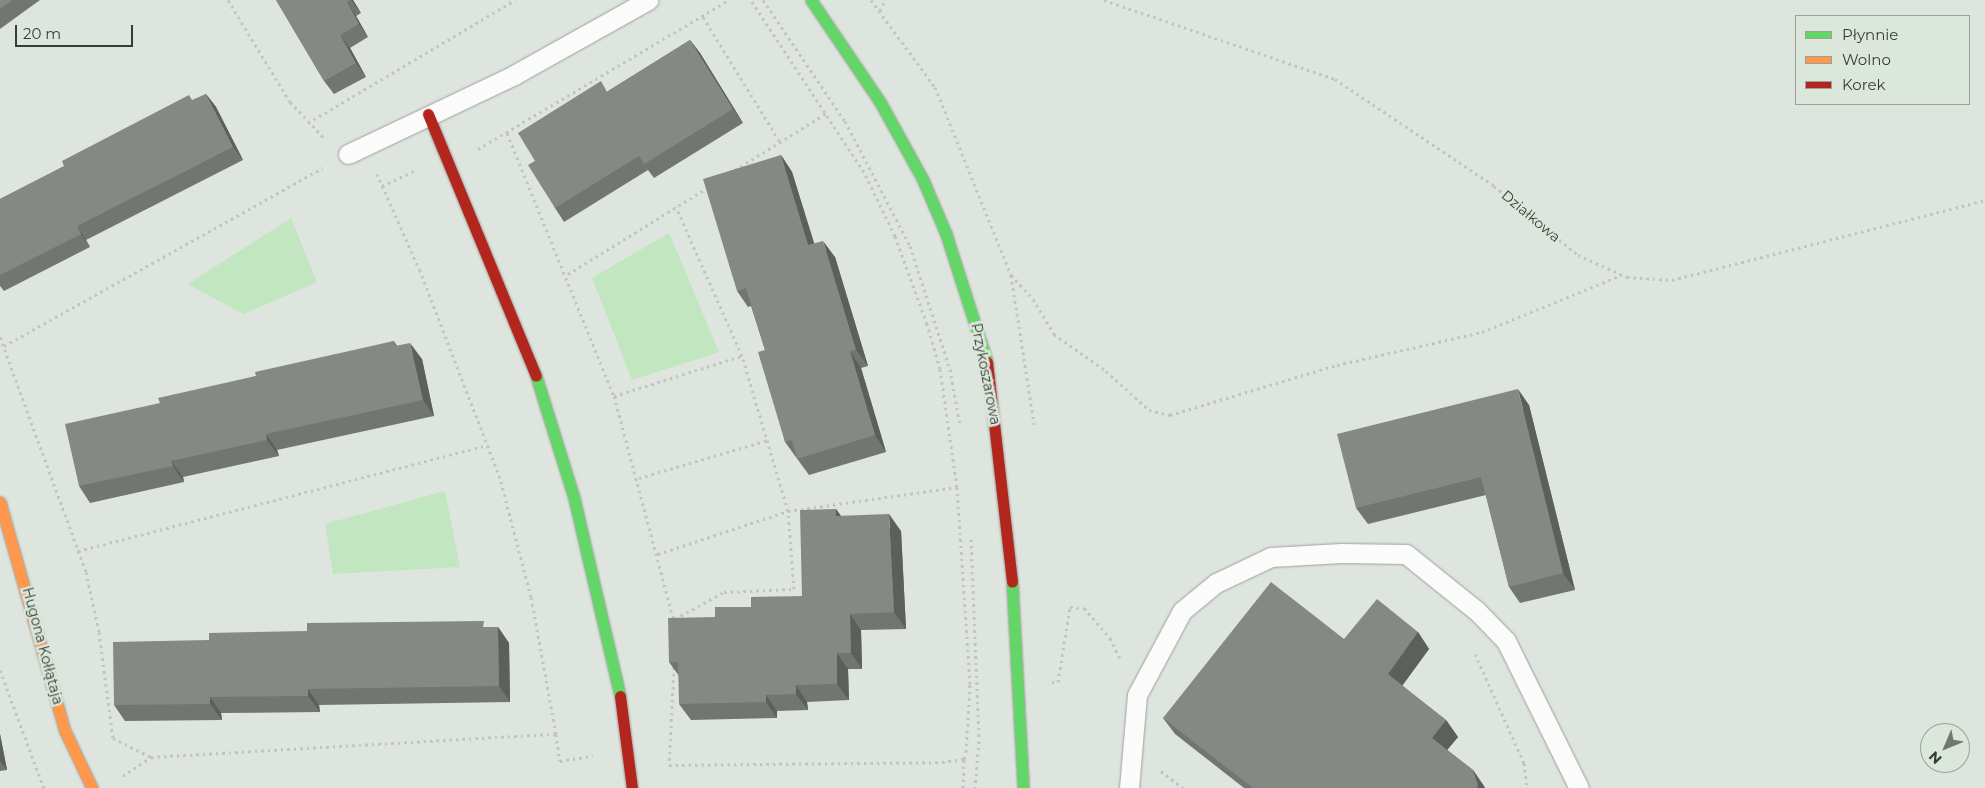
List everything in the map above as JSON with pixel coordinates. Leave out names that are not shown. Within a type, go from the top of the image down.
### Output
[{"type":"street","name":"Przykoszarowa","points":[[811,0],[880,102],[923,180],[946,234],[984,348],[995,405],[1011,572],[1023,788]]},
{"type":"street","points":[[428,114],[542,393],[574,498],[619,685],[632,788]]},
{"type":"street","name":"Hugona Kołłątaja","points":[[0,502],[65,731],[92,788]]},
{"type":"lane","points":[[356,150],[428,114],[514,75],[648,0]]},
{"type":"lane","points":[[1129,788],[1137,696],[1182,611],[1216,582],[1271,557],[1341,552],[1406,554],[1477,611],[1506,641],[1579,788]]},
{"type":"path","points":[[0,337],[78,551],[99,632],[113,738],[151,757],[556,734],[531,597],[488,445],[356,150],[308,123],[272,75],[228,0]]},
{"type":"path","points":[[308,123],[515,0]]},
{"type":"path","points":[[449,163],[507,133],[729,0]]},
{"type":"path","points":[[751,0],[828,112],[864,172],[913,279],[940,369],[957,487],[970,684],[963,788]]},
{"type":"path","points":[[763,0],[845,121],[910,246],[950,369],[961,434]]},
{"type":"path","points":[[880,12],[885,0]]},
{"type":"path","name":"Działkowa","points":[[1104,0],[1335,79],[1494,186],[1578,255],[1622,275],[1672,280],[1985,200]]},
{"type":"path","points":[[703,16],[780,142]]},
{"type":"path","points":[[732,172],[828,112]]},
{"type":"path","points":[[507,133],[568,274],[614,396],[639,478],[674,626]]},
{"type":"path","points":[[4,346],[356,150]]},
{"type":"path","points":[[568,274],[716,182]]},
{"type":"path","points":[[674,620],[724,592],[794,588],[788,511],[742,356],[676,207]]},
{"type":"path","points":[[1010,275],[1033,299],[1054,334],[1106,371],[1149,410],[1170,415],[1338,365],[1482,332],[1622,275]]},
{"type":"path","points":[[614,396],[742,356]]},
{"type":"path","points":[[639,478],[768,440]]},
{"type":"path","points":[[78,551],[488,445]]},
{"type":"path","points":[[658,554],[788,511],[957,487]]},
{"type":"path","points":[[970,530],[979,742],[975,788]]},
{"type":"path","points":[[1058,682],[1070,607],[1084,608],[1105,632]]},
{"type":"path","points":[[1470,644],[1524,763],[1527,788]]},
{"type":"path","points":[[674,658],[669,765],[964,759]]},
{"type":"path","points":[[0,670],[44,788]]},
{"type":"path","points":[[113,783],[151,757]]},
{"type":"green space","points":[[291,218],[317,282],[243,314],[188,284]]},
{"type":"green space","points":[[669,233],[719,352],[632,380],[592,278]]},
{"type":"green space","points":[[445,491],[460,567],[333,574],[325,524]]},
{"type":"building","points":[[0,0],[12,0],[0,9]]},
{"type":"building","points":[[276,0],[351,0],[347,2],[359,24],[340,35],[356,63],[324,81]]},
{"type":"building","points":[[690,40],[733,109],[644,164],[639,156],[555,208],[528,165],[535,161],[518,133],[601,81],[607,92]]},
{"type":"building","points":[[206,94],[233,147],[77,226],[81,234],[0,275],[0,199],[64,166],[62,161],[189,95],[192,100]]},
{"type":"building","points":[[781,155],[808,245],[823,241],[856,350],[850,351],[875,435],[797,459],[792,440],[785,442],[758,352],[765,350],[746,288],[737,291],[703,179]]},
{"type":"building","points":[[394,341],[395,346],[410,343],[423,400],[266,434],[267,440],[171,461],[173,466],[79,486],[65,424],[160,403],[158,398],[256,376],[255,372]]},
{"type":"building","points":[[1518,389],[1563,573],[1509,587],[1481,477],[1356,508],[1337,434]]},
{"type":"building","points":[[836,509],[836,516],[889,514],[894,612],[850,614],[851,653],[837,653],[837,684],[796,685],[796,694],[766,695],[766,702],[679,704],[678,662],[669,662],[668,618],[715,617],[715,607],[751,607],[751,597],[802,596],[800,510]]},
{"type":"building","points":[[1271,582],[1344,639],[1377,599],[1418,632],[1388,674],[1446,720],[1432,738],[1473,770],[1478,785],[1477,788],[1253,788],[1163,718]]},
{"type":"building","points":[[484,621],[483,627],[498,627],[499,686],[308,689],[308,696],[210,697],[210,704],[114,705],[113,642],[209,640],[209,633],[307,631],[307,623]]},
{"type":"traffic: fast","points":[[811,0],[880,102],[923,180],[946,234],[987,362]]},
{"type":"traffic: fast","points":[[536,376],[574,498],[620,696]]},
{"type":"traffic: fast","points":[[1012,582],[1023,788]]},
{"type":"traffic: slow","points":[[0,502],[65,731],[92,788]]},
{"type":"traffic: jam","points":[[428,114],[536,376]]},
{"type":"traffic: jam","points":[[987,362],[1012,582]]},
{"type":"traffic: jam","points":[[620,696],[632,788]]}]
